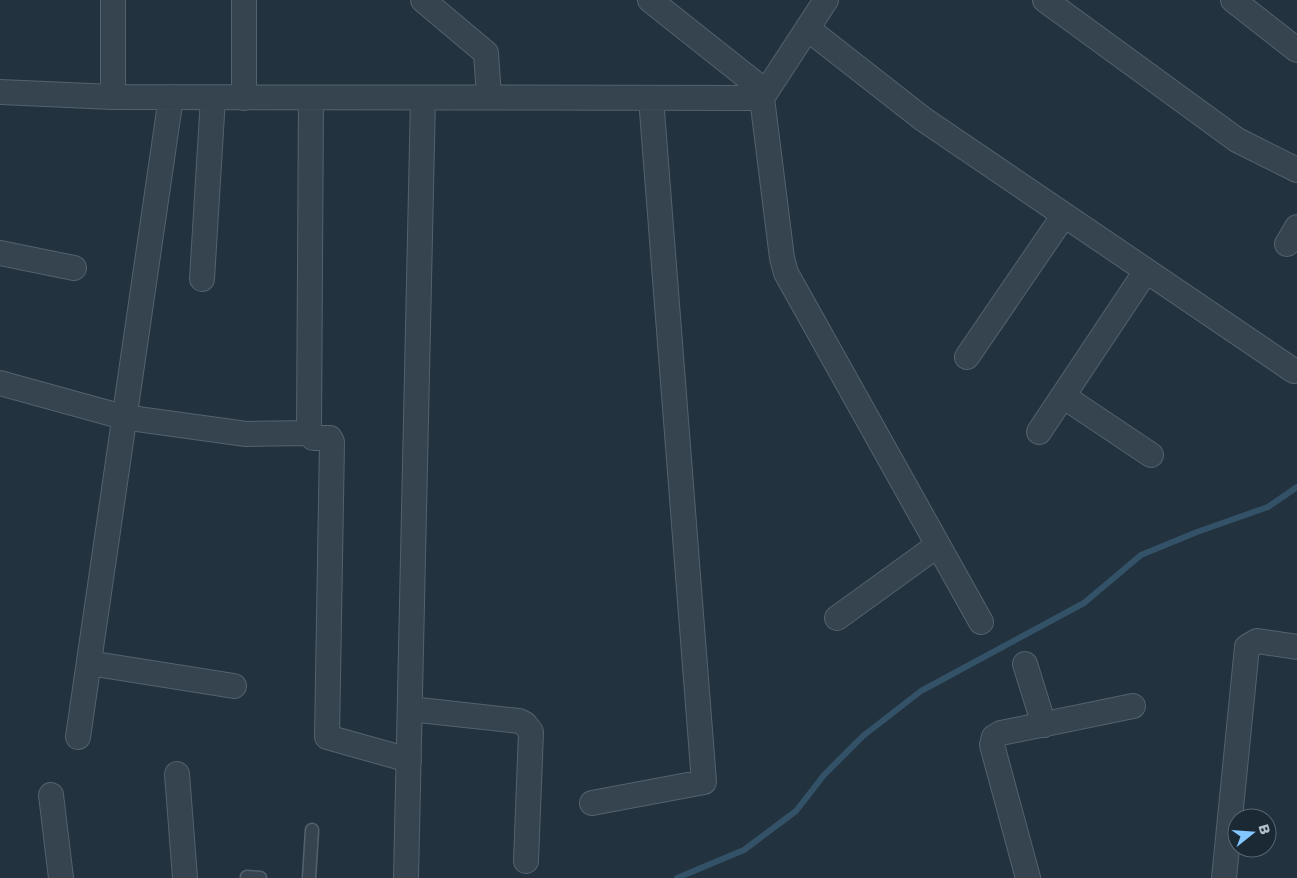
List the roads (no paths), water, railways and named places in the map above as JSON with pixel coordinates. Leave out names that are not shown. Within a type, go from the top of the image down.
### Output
[{"type":"street","points":[[113,0],[113,97]]},
{"type":"street","points":[[244,0],[244,98]]},
{"type":"street","points":[[423,0],[486,53],[489,96]]},
{"type":"street","points":[[650,0],[764,95]]},
{"type":"street","points":[[826,0],[764,95],[782,258],[786,273],[981,622]]},
{"type":"street","points":[[1045,0],[1237,140],[1297,170]]},
{"type":"street","points":[[1233,0],[1297,50]]},
{"type":"street","points":[[808,29],[923,119],[1294,371]]},
{"type":"street","points":[[0,92],[171,98],[423,98],[489,96],[651,98],[764,95]]},
{"type":"street","points":[[78,737],[123,417],[171,98]]},
{"type":"street","points":[[202,279],[213,98]]},
{"type":"street","points":[[310,98],[309,433],[313,438],[330,438],[332,442],[327,737],[409,760]]},
{"type":"street","points":[[406,878],[423,98]]},
{"type":"street","points":[[592,803],[704,782],[651,98]]},
{"type":"street","points":[[967,357],[1064,215]]},
{"type":"street","points":[[0,253],[74,268]]},
{"type":"street","points":[[1039,432],[1146,271]]},
{"type":"street","points":[[0,384],[123,417],[246,434],[309,433]]},
{"type":"street","points":[[1063,396],[1151,455]]},
{"type":"street","points":[[837,618],[938,545]]},
{"type":"street","points":[[1224,878],[1247,647],[1256,642],[1297,647]]},
{"type":"street","points":[[89,663],[234,686]]},
{"type":"street","points":[[1025,664],[1044,725]]},
{"type":"street","points":[[1028,878],[992,744],[994,737],[1133,706]]},
{"type":"street","points":[[410,709],[519,720],[525,724],[531,732],[526,861]]},
{"type":"street","points":[[176,774],[186,878]]},
{"type":"street","points":[[51,795],[61,878]]},
{"type":"lane","points":[[309,878],[312,830]]},
{"type":"lane","points":[[247,877],[260,878]]},
{"type":"waterway","points":[[677,878],[744,850],[796,811],[824,775],[863,736],[921,691],[1084,603],[1141,555],[1197,532],[1268,507],[1297,487]]}]
